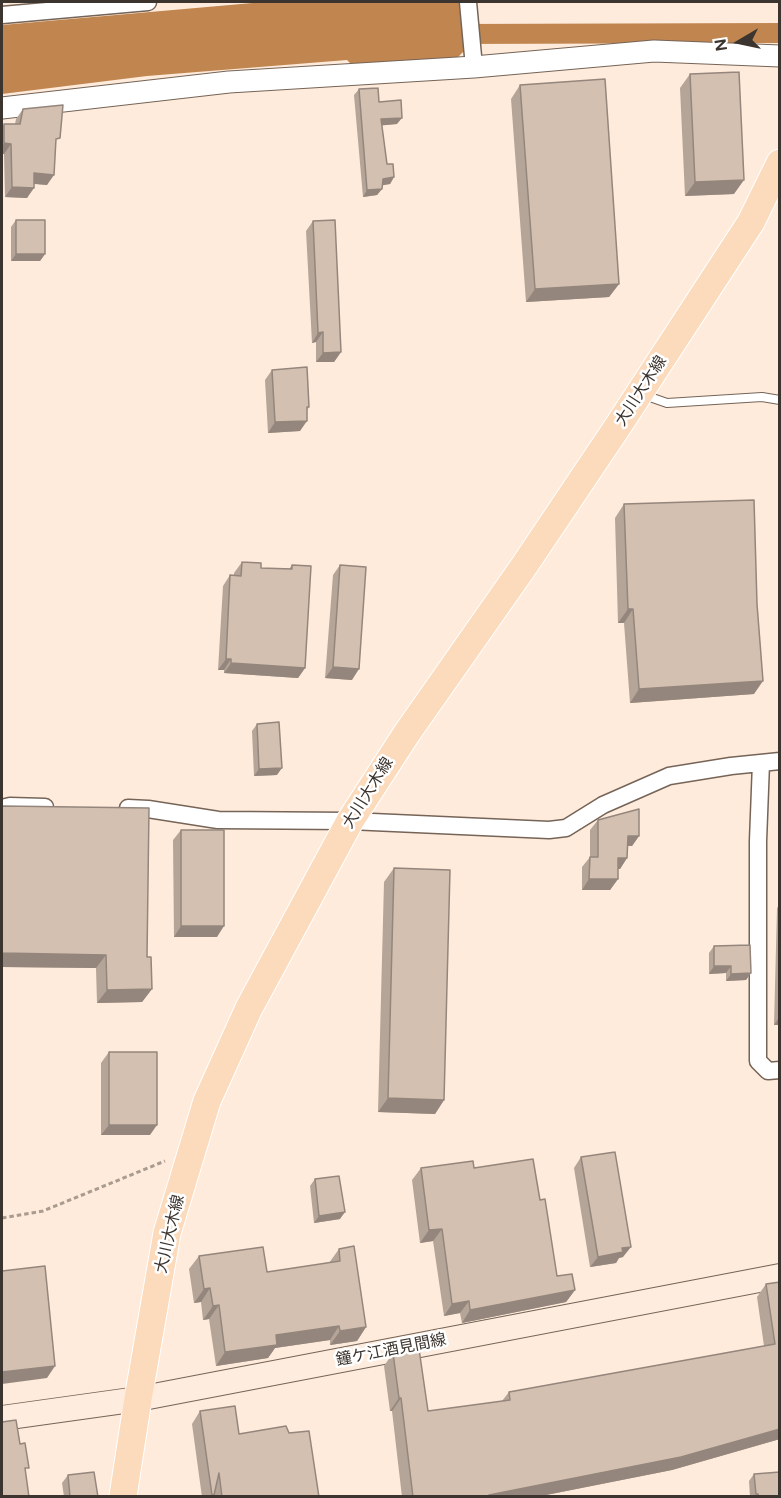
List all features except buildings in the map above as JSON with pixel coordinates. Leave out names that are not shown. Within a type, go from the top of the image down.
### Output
[{"type":"main road","name":"大川大木線","points":[[123,1497],[167,1233],[207,1101],[249,1008],[350,820],[640,393],[751,222],[780,164]]},
{"type":"main road","name":"鐘ケ江酒見間線","points":[[2,1418],[138,1399],[780,1276]]},
{"type":"street","points":[[2,15],[148,2]]},
{"type":"street","points":[[469,9],[474,61]]},
{"type":"street","points":[[2,108],[229,82],[474,61],[654,51],[780,56]]},
{"type":"street","points":[[113,808],[148,809],[218,820],[350,820],[549,830],[566,828],[603,805],[669,776],[722,767],[780,761]]},
{"type":"street","points":[[761,763],[758,852],[758,1061],[768,1071],[780,1070]]},
{"type":"street","points":[[2,808],[10,806],[56,807]]},
{"type":"lane","points":[[640,393],[667,403],[762,397],[780,400]]},
{"type":"path","points":[[2,1218],[43,1210],[192,1151]]},
{"type":"shaded area","points":[[264,2],[459,2],[464,51],[457,58],[351,64],[347,60],[147,76],[2,94],[2,25]]},
{"type":"waterway","points":[[454,34],[780,33]]}]
